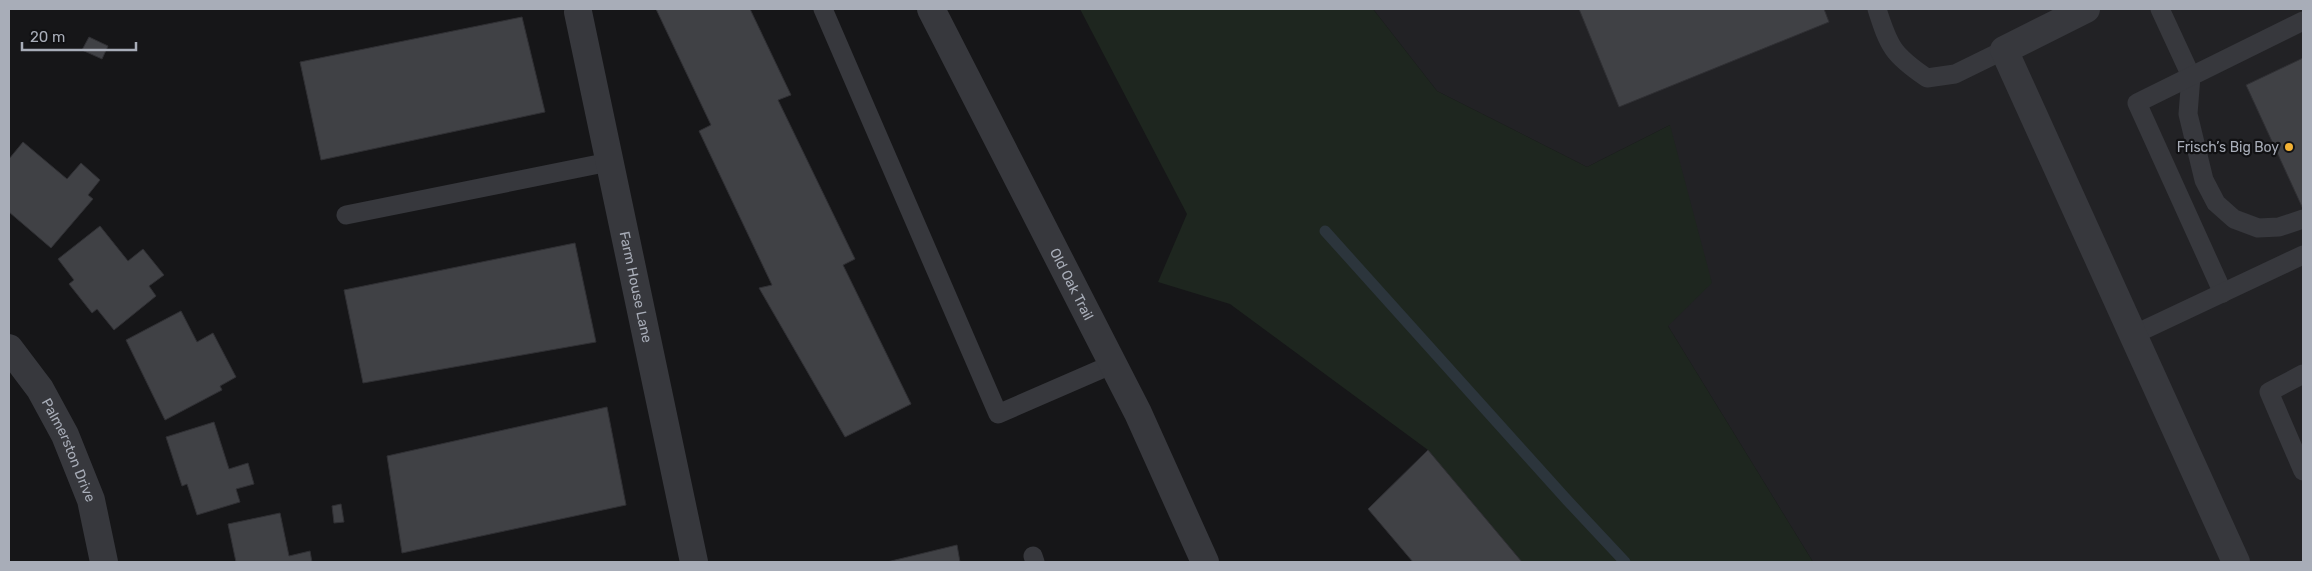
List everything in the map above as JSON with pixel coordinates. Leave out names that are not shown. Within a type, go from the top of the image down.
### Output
[{"type":"street","name":"Old Oak Trail","points":[[931,9],[1138,413],[1205,562]]},
{"type":"street","points":[[2086,9],[2004,50],[2236,562]]},
{"type":"street","name":"Farm House Lane","points":[[578,12],[690,561]]},
{"type":"street","name":"Palmerston Drive","points":[[9,348],[40,389],[65,435],[91,500],[104,562]]},
{"type":"lane","points":[[823,9],[998,414],[1113,364]]},
{"type":"lane","points":[[1877,9],[1887,39],[1902,61],[1927,78],[1955,74],[2004,50]]},
{"type":"lane","points":[[2160,9],[2191,76],[2188,114],[2204,180],[2216,203],[2234,218],[2258,228],[2280,227],[2303,218]]},
{"type":"lane","points":[[2223,293],[2137,103],[2303,21]]},
{"type":"lane","points":[[346,215],[609,162]]},
{"type":"lane","points":[[2133,334],[2303,255]]},
{"type":"lane","points":[[2303,374],[2269,392],[2303,471]]},
{"type":"shaded area","points":[[1080,9],[1373,9],[1437,91],[1587,167],[1670,125],[1712,283],[1668,326],[1813,562],[1522,562],[1428,450],[1230,304],[1158,282],[1187,214]]},
{"type":"shaded area","points":[[1373,9],[2303,9],[2303,562],[1813,562],[1668,326],[1670,125],[1587,167],[1437,91]]},
{"type":"building","points":[[656,9],[750,9],[791,95],[778,100],[855,259],[843,265],[911,404],[845,437],[759,288],[772,285],[699,131],[711,125]]},
{"type":"building","points":[[1579,9],[1824,9],[1829,22],[1619,107]]},
{"type":"building","points":[[522,17],[545,112],[321,160],[300,62]]},
{"type":"building","points":[[89,37],[108,46],[102,59],[82,50]]},
{"type":"building","name":"Frisch’s Big Boy","points":[[2303,58],[2303,209],[2246,85]]},
{"type":"building","points":[[23,142],[67,179],[81,163],[100,180],[88,195],[93,199],[51,248],[9,212],[9,159]]},
{"type":"building","points":[[100,226],[128,261],[143,249],[164,275],[149,286],[156,296],[114,330],[97,309],[92,313],[69,284],[74,280],[58,259]]},
{"type":"building","points":[[575,243],[596,342],[363,383],[344,290]]},
{"type":"building","points":[[181,311],[197,342],[213,333],[236,377],[220,386],[222,390],[165,420],[126,340]]},
{"type":"building","points":[[607,407],[626,505],[402,553],[387,456]]},
{"type":"building","points":[[214,422],[229,469],[248,463],[254,484],[236,489],[240,502],[197,515],[187,484],[182,486],[166,437]]},
{"type":"building","points":[[1428,450],[1522,562],[1413,562],[1368,509]]},
{"type":"building","points":[[341,504],[344,522],[334,523],[332,506]]},
{"type":"building","points":[[280,513],[289,556],[310,551],[312,562],[236,562],[228,524]]},
{"type":"building","points":[[957,545],[960,562],[887,562]]},
{"type":"waterway","points":[[1325,231],[1625,562]]},
{"type":"place","name":"Frisch’s Big Boy","points":[[2289,147]]}]
